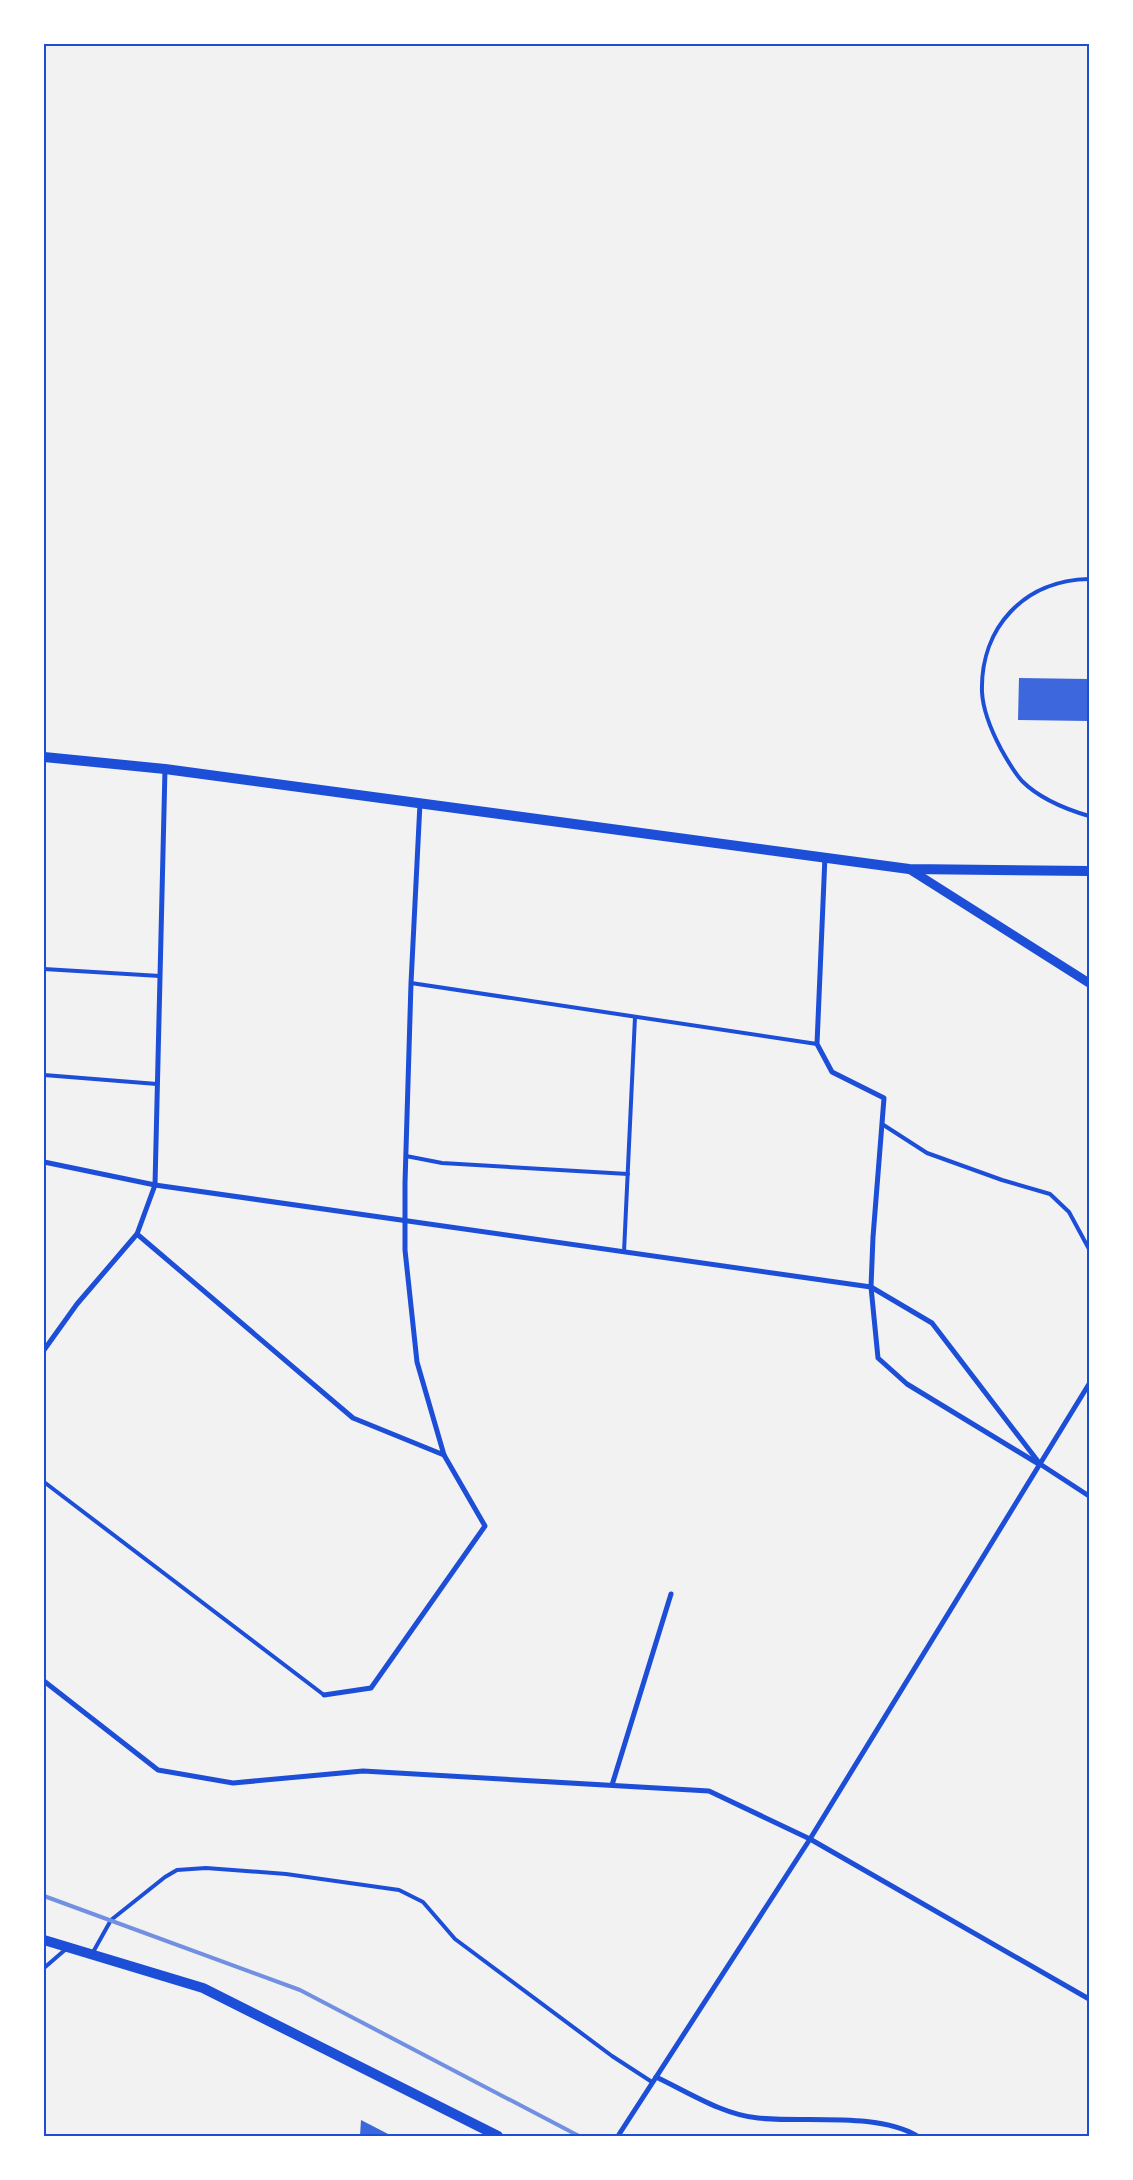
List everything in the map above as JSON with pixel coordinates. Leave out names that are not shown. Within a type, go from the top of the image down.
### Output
[{"type":"main road","points":[[44,757],[165,769],[420,802],[909,869],[1089,871]]},
{"type":"main road","points":[[44,1940],[203,1988],[498,2136]]},
{"type":"street","points":[[44,1350],[77,1304],[137,1234],[155,1185],[165,769]]},
{"type":"street","points":[[324,1695],[371,1688],[485,1526],[444,1455],[416,1362],[405,1250],[404,1220],[411,983],[420,802]]},
{"type":"street","points":[[825,856],[817,1044],[832,1072],[884,1098],[871,1287],[878,1358],[907,1384],[1040,1464],[1089,1496]]},
{"type":"street","points":[[909,869],[1089,983]]},
{"type":"street","points":[[44,1162],[155,1185],[871,1287],[932,1323],[1040,1464]]},
{"type":"street","points":[[137,1234],[353,1418],[444,1455]]},
{"type":"street","points":[[618,2136],[810,1839],[1089,1384]]},
{"type":"street","points":[[612,1785],[671,1594]]},
{"type":"street","points":[[44,1681],[158,1770],[234,1782],[363,1771],[709,1792],[810,1839],[1089,1999]]},
{"type":"street","points":[[656,2077],[726,2110],[757,2118],[836,2120],[881,2124],[905,2129],[917,2136]]},
{"type":"lane","points":[[1089,579],[1075,579],[1053,584],[1032,594],[1013,608],[998,628],[987,650],[982,693],[992,731],[1012,769],[1023,782],[1049,801],[1089,816]]},
{"type":"lane","points":[[44,969],[160,976]]},
{"type":"lane","points":[[411,983],[817,1044]]},
{"type":"lane","points":[[624,1252],[635,1017]]},
{"type":"lane","points":[[44,1075],[157,1084]]},
{"type":"lane","points":[[882,1124],[927,1153],[1002,1180],[1050,1194],[1069,1212],[1089,1249]]},
{"type":"lane","points":[[406,1156],[442,1163],[628,1174]]},
{"type":"lane","points":[[44,1482],[324,1695]]},
{"type":"lane","points":[[92,1954],[111,1920],[165,1876],[177,1870],[206,1868],[286,1874],[399,1890],[423,1902],[455,1939],[612,2056],[652,2082]]},
{"type":"lane","points":[[44,1968],[68,1947]]},
{"type":"building","points":[[1019,678],[1089,679],[1089,721],[1018,720]]},
{"type":"building","points":[[361,2120],[392,2136],[360,2136]]},
{"type":"railway","points":[[44,1896],[300,1990],[579,2136]]}]
